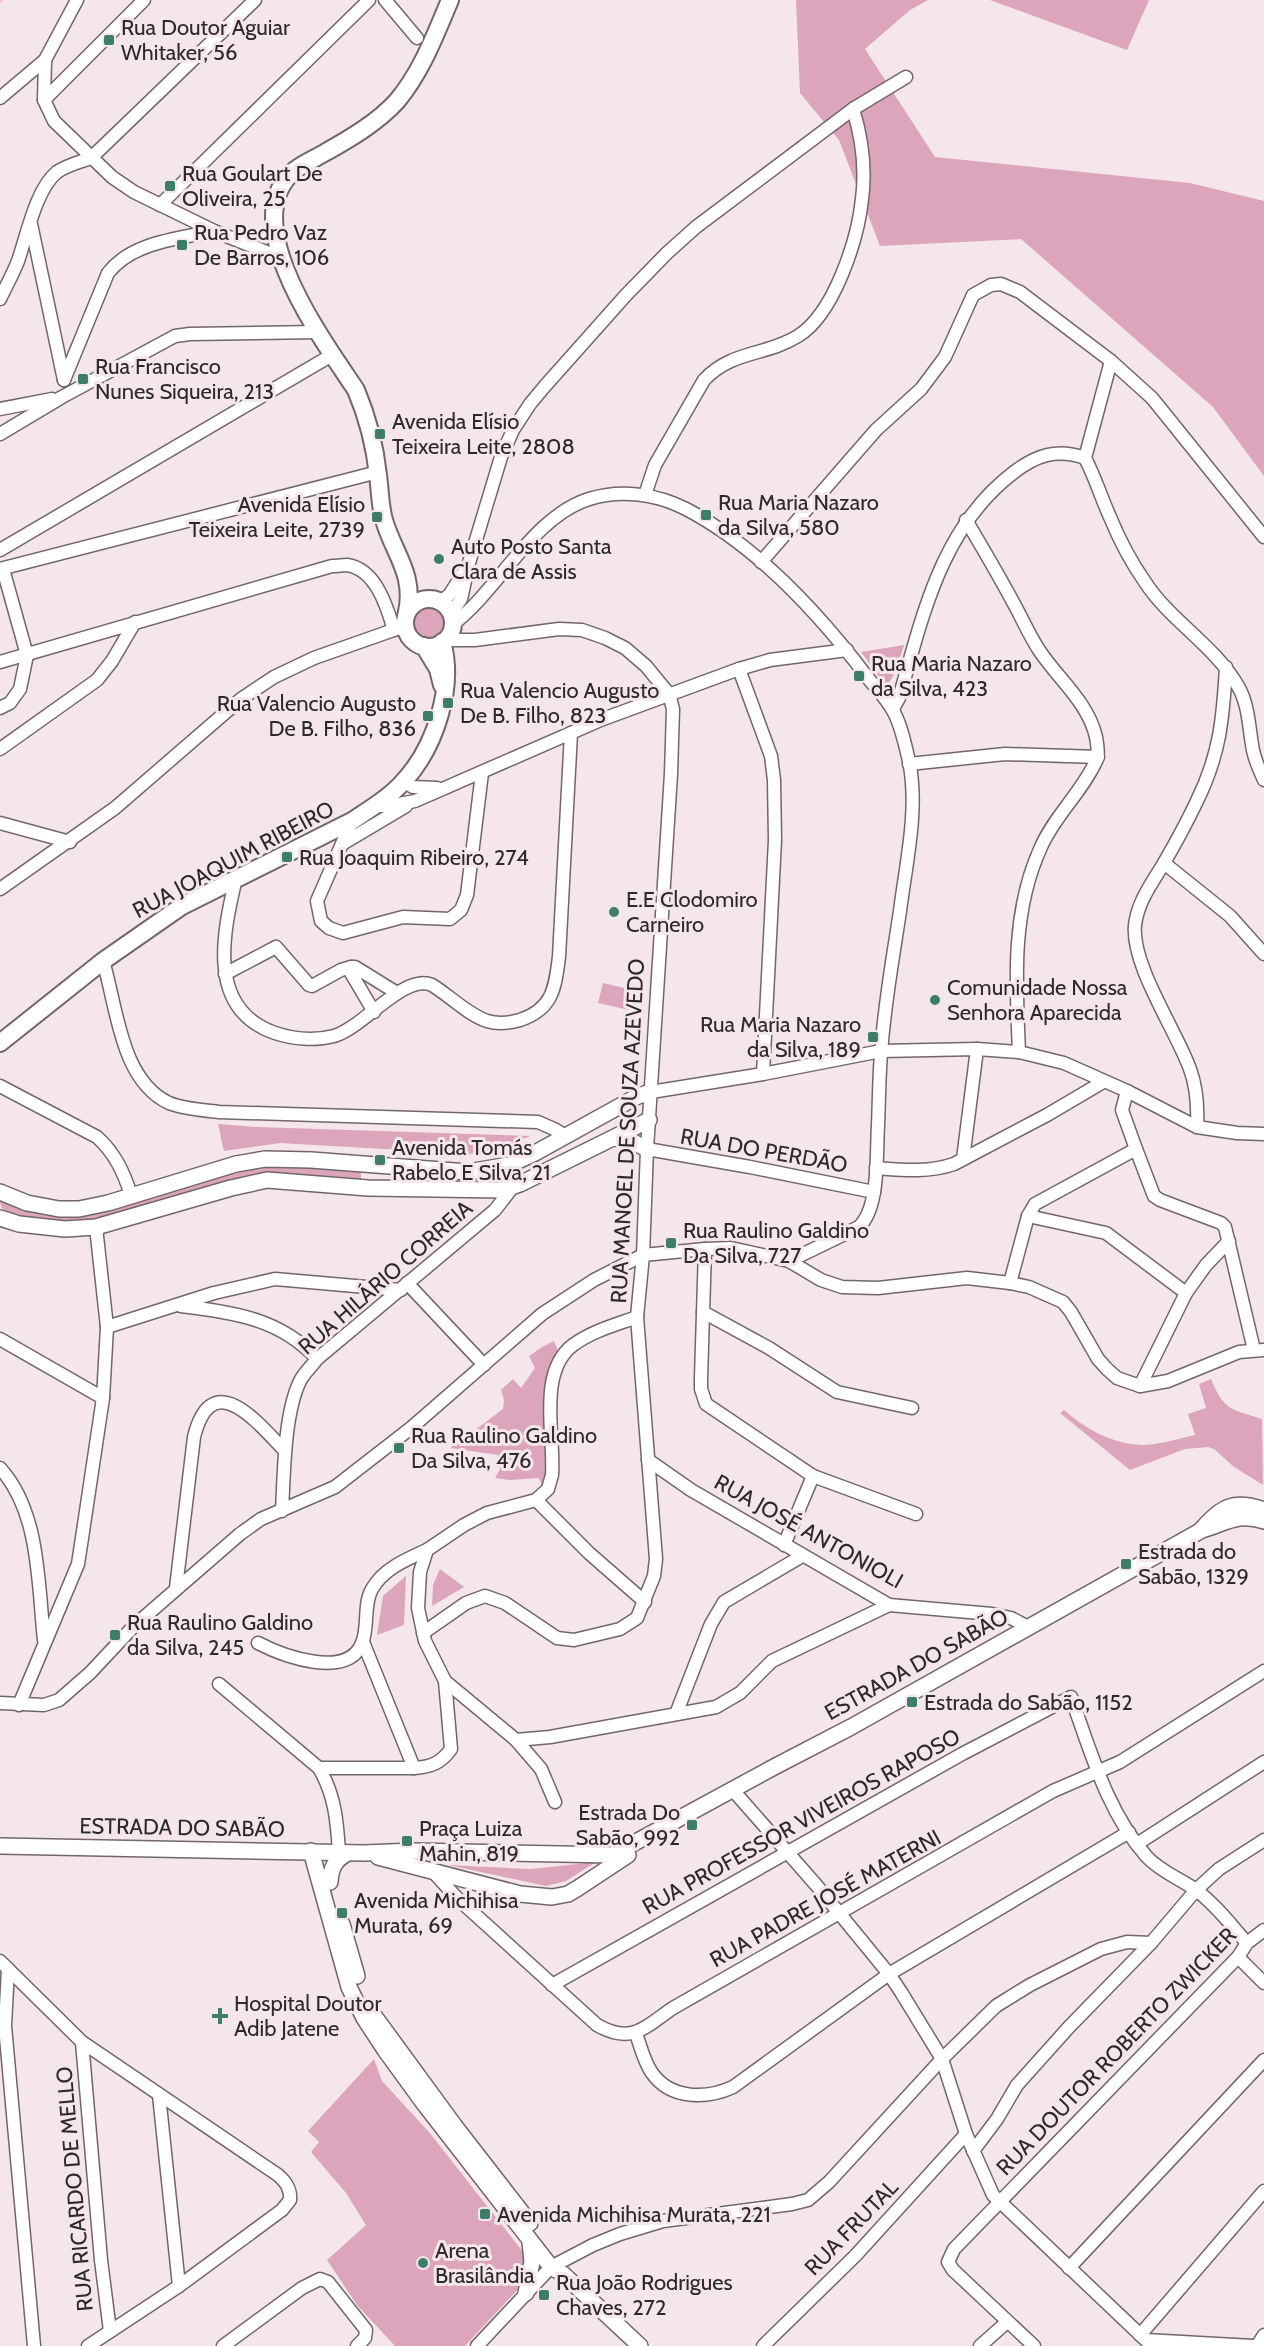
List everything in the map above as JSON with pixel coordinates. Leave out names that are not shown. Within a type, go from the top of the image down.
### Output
[{"type":"main road","points":[[443,693],[438,669],[424,646],[411,639],[402,622],[410,597],[409,586],[399,554],[384,520],[378,472],[363,407],[356,390],[318,333],[296,294],[279,257],[274,220],[276,196],[282,183],[295,170],[375,121],[396,102],[429,51],[450,0]]},
{"type":"main road","points":[[399,554],[444,617],[448,666],[439,717],[431,739],[404,782]]},
{"type":"main road","points":[[402,622],[415,603],[444,617]]},
{"type":"main road","points":[[424,646],[436,645],[444,617]]},
{"type":"main road","name":"RUA JOAQUIM RIBEIRO","points":[[0,1043],[140,934],[236,878],[352,821],[375,806],[404,782]]},
{"type":"street","points":[[0,98],[45,60],[77,0]]},
{"type":"street","points":[[44,100],[144,0]]},
{"type":"street","points":[[0,298],[17,263],[41,194],[56,173],[67,166],[91,158],[255,0]]},
{"type":"street","points":[[160,205],[369,0]]},
{"type":"street","points":[[385,0],[417,38]]},
{"type":"street","points":[[45,60],[44,100],[54,121],[112,177],[134,192],[214,231],[279,257]]},
{"type":"street","points":[[444,617],[457,607],[463,591],[469,563],[501,457],[519,421],[544,386],[667,253],[696,227],[853,109],[906,77]]},
{"type":"street","points":[[645,495],[655,465],[704,380],[714,369],[731,359],[788,342],[812,325],[824,310],[840,278],[862,199],[862,147],[853,109]]},
{"type":"street","points":[[31,223],[64,380],[64,396]]},
{"type":"street","points":[[64,380],[108,273],[117,262],[130,253],[214,231]]},
{"type":"street","points":[[761,562],[876,430],[915,395],[932,375],[950,348],[973,295],[991,285],[1001,284],[1020,292],[1111,361],[1152,398],[1264,537]]},
{"type":"street","points":[[0,434],[64,396],[175,336],[318,333]]},
{"type":"street","points":[[0,550],[332,355]]},
{"type":"street","points":[[1111,361],[1085,458],[1097,480],[1116,531],[1145,583],[1166,607],[1216,655],[1240,691],[1248,719],[1253,753],[1264,780]]},
{"type":"street","points":[[0,409],[64,396]]},
{"type":"street","points":[[893,709],[929,595],[966,520],[998,484],[1041,455],[1058,452],[1085,458]]},
{"type":"street","points":[[0,708],[10,702],[20,689],[27,655],[1,569],[378,472]]},
{"type":"street","points":[[444,617],[477,604],[492,583],[534,537],[572,507],[588,499],[610,494],[645,495],[686,508],[761,562],[847,650],[893,709],[909,764],[911,822],[881,1051],[874,1192],[869,1215],[859,1227],[789,1262]]},
{"type":"street","points":[[966,520],[1039,651],[1072,690],[1087,713],[1096,736],[1098,757],[1077,792],[1050,828],[1029,880],[1017,943],[1019,1052]]},
{"type":"street","points":[[444,617],[469,563]]},
{"type":"street","points":[[0,662],[332,566],[347,565],[360,570],[373,582],[402,622],[274,677],[241,699],[115,808],[70,842],[0,889]]},
{"type":"street","points":[[463,591],[478,590],[492,583]]},
{"type":"street","points":[[444,617],[463,591]]},
{"type":"street","name":"RUA MANOEL DE SOUZA AZEVEDO","points":[[423,1633],[480,1596],[492,1597],[506,1603],[550,1635],[563,1639],[574,1640],[620,1629],[638,1618],[654,1576],[656,1559],[637,1317],[643,1255],[647,1149],[674,722],[674,709],[669,694],[646,666],[625,648],[605,638],[582,630],[559,629],[475,640],[444,617]]},
{"type":"street","points":[[0,749],[97,680],[112,661],[135,622]]},
{"type":"street","name":"RUA JOAQUIM RIBEIRO","points":[[375,806],[415,801],[571,733],[739,669],[770,660],[847,650]]},
{"type":"street","points":[[1197,1127],[1198,1106],[1190,1068],[1150,985],[1138,946],[1135,926],[1141,901],[1196,803],[1211,770],[1220,742],[1226,667]]},
{"type":"street","points":[[739,669],[771,756],[774,780],[775,840],[764,1074]]},
{"type":"street","points":[[236,878],[223,941],[225,974],[228,986],[244,1013],[265,1029],[286,1036],[312,1038],[335,1036],[374,1012],[412,984],[426,982],[489,1022],[511,1022],[529,1016],[546,1003],[555,985],[559,957],[571,733]]},
{"type":"street","points":[[909,764],[1005,754],[1098,757]]},
{"type":"street","points":[[352,821],[317,901],[321,921],[336,932],[361,929],[396,917],[447,920],[456,916],[461,910],[467,895],[482,773]]},
{"type":"street","name":"RUA JOAQUIM RIBEIRO","points":[[404,782],[414,787],[441,788]]},
{"type":"street","points":[[342,844],[415,801]]},
{"type":"street","points":[[0,823],[70,842]]},
{"type":"street","points":[[320,836],[331,842],[337,858]]},
{"type":"street","points":[[1164,862],[1230,916],[1264,954]]},
{"type":"street","points":[[208,893],[229,908]]},
{"type":"street","points":[[225,974],[276,946],[309,985],[312,986],[341,970],[355,967],[397,993]]},
{"type":"street","points":[[103,961],[120,1030],[134,1070],[167,1102],[219,1112],[538,1122],[564,1135]]},
{"type":"street","points":[[351,967],[351,973],[374,1012]]},
{"type":"street","points":[[963,1159],[977,1049]]},
{"type":"street","points":[[0,1192],[27,1203],[79,1209],[108,1203],[236,1164],[265,1159],[468,1172],[509,1165],[638,1096],[651,1092],[764,1074],[881,1051],[977,1049],[1019,1052],[1064,1063],[1127,1091],[1197,1127],[1237,1133],[1264,1134]]},
{"type":"street","points":[[876,1168],[904,1171],[931,1169],[963,1159],[1104,1082]]},
{"type":"street","points":[[0,1086],[97,1137],[109,1148],[119,1165],[131,1195]]},
{"type":"street","points":[[0,1703],[44,1705],[59,1700],[90,1673],[134,1626],[240,1534],[261,1519],[335,1487],[363,1468],[542,1314],[594,1280],[643,1255],[731,1248],[789,1262],[821,1280],[842,1287],[879,1288],[967,1278],[1029,1287],[1063,1302],[1107,1370],[1126,1382],[1140,1386],[1156,1384],[1239,1353],[1259,1350],[1225,1227],[1221,1223],[1154,1196],[1122,1110],[1127,1091]]},
{"type":"street","points":[[0,1218],[19,1224],[96,1227],[231,1188],[267,1180],[368,1188],[492,1191],[512,1188],[649,1120]]},
{"type":"street","points":[[614,1138],[631,1141],[647,1149]]},
{"type":"street","name":"RUA DO PERDÃO","points":[[647,1149],[874,1192]]},
{"type":"street","points":[[1010,1283],[1028,1216],[1038,1201],[1136,1149]]},
{"type":"street","points":[[368,1188],[370,1165]]},
{"type":"street","name":"RUA HILÁRIO CORREIA","points":[[282,1511],[285,1451],[301,1379],[317,1359],[495,1210],[512,1188]]},
{"type":"street","points":[[1028,1216],[1106,1233],[1186,1293]]},
{"type":"street","points":[[19,1705],[78,1564],[102,1398],[107,1327],[96,1227]]},
{"type":"street","points":[[1140,1386],[1186,1293],[1206,1265],[1229,1241]]},
{"type":"street","points":[[705,1249],[701,1389],[704,1401],[711,1409],[813,1476],[916,1514]]},
{"type":"street","points":[[107,1327],[214,1293],[275,1279],[404,1286],[484,1365]]},
{"type":"street","points":[[177,1305],[240,1314],[272,1324],[298,1339],[317,1359]]},
{"type":"street","points":[[703,1312],[769,1348],[837,1392],[912,1408]]},
{"type":"street","points":[[258,1643],[308,1661],[334,1663],[351,1657],[363,1642],[370,1592],[376,1582],[400,1563],[428,1550],[464,1525],[487,1513],[536,1500],[551,1482],[553,1468],[550,1400],[560,1360],[583,1339],[637,1317]]},
{"type":"street","points":[[0,1339],[102,1398]]},
{"type":"street","points":[[176,1588],[194,1437],[198,1422],[205,1411],[216,1403],[224,1401],[237,1406],[285,1451]]},
{"type":"street","name":"RUA JOSÉ ANTONIOLI","points":[[648,1460],[691,1490],[889,1605],[992,1614],[1011,1618],[1028,1627]]},
{"type":"street","points":[[0,1468],[13,1485],[29,1527],[38,1579],[44,1641]]},
{"type":"street","points":[[784,1545],[813,1476]]},
{"type":"street","points":[[536,1500],[589,1553],[645,1602]]},
{"type":"street","name":"ESTRADA DO SABÃO","points":[[1202,1530],[1216,1513],[1226,1508],[1244,1505],[1264,1510]]},
{"type":"street","name":"ESTRADA DO SABÃO","points":[[0,1846],[344,1853],[612,1855],[851,1727],[1202,1530],[1243,1516],[1264,1521]]},
{"type":"street","points":[[319,1768],[427,1767],[437,1763],[452,1749],[445,1681],[423,1633],[418,1608],[420,1572],[428,1550]]},
{"type":"street","points":[[676,1714],[711,1624],[724,1602],[802,1556]]},
{"type":"street","points":[[516,1740],[560,1735],[703,1711],[722,1704],[740,1693],[772,1661],[889,1605]]},
{"type":"street","points":[[363,1642],[414,1768]]},
{"type":"street","name":"RUA PADRE JOSÉ MATERNI","points":[[636,2034],[673,2008],[1053,1791],[1120,1762],[1264,1671]]},
{"type":"street","points":[[445,1681],[516,1740],[541,1769],[555,1802]]},
{"type":"street","points":[[219,1684],[319,1768],[326,1780],[336,1811],[344,1853],[331,1869],[330,1882]]},
{"type":"street","name":"RUA PROFESSOR VIVEIROS RAPOSO","points":[[552,1985],[962,1754],[1071,1697],[1096,1772]]},
{"type":"street","points":[[1137,1844],[1264,1762]]},
{"type":"street","points":[[1096,1772],[1129,1832],[1148,1858],[1161,1869],[1196,1890],[1212,1904],[1247,1943]]},
{"type":"street","points":[[732,1789],[789,1853],[889,1974],[942,2059],[966,2134],[993,2195],[1000,2203],[1146,2341],[1253,2346]]},
{"type":"street","points":[[443,1852],[429,1858],[429,1867],[458,1899],[597,2025],[621,2034],[636,2034],[648,2067],[668,2088],[701,2096],[712,2095],[733,2087],[889,1974],[1129,1832]]},
{"type":"street","name":"ESTRADA DO SABÃO","points":[[364,1853],[520,1894],[552,1898],[568,1894],[594,1879],[629,1855],[651,1835]]},
{"type":"street","points":[[973,2151],[997,2119],[1017,2085],[1069,2027],[1151,1943],[1196,1890],[1219,1869],[1264,1840]]},
{"type":"street","points":[[316,1851],[330,1882],[358,1980],[378,2022],[454,2125],[513,2199],[557,2268]]},
{"type":"street","points":[[316,1851],[350,1987],[364,2018],[425,2105],[528,2236],[557,2268],[640,2346]]},
{"type":"street","name":"RUA DOUTOR ROBERTO ZWICKER","points":[[1007,2322],[953,2270],[948,2262],[954,2249],[1238,1957],[1247,1943],[1264,1930]]},
{"type":"street","points":[[477,2346],[526,2293],[557,2268],[620,2234],[663,2221],[808,2200],[830,2182],[942,2059],[996,2006],[1030,1985],[1101,1949],[1127,1942],[1151,1943]]},
{"type":"street","points":[[1238,1957],[1264,1983]]},
{"type":"street","points":[[4,1965],[3,2016],[34,2346]]},
{"type":"street","points":[[4,1965],[82,2042],[278,2175],[287,2185],[290,2194],[290,2200],[282,2210],[179,2286],[88,2346]]},
{"type":"street","name":"RUA RICARDO DE MELLO","points":[[82,2042],[101,2260],[110,2331]]},
{"type":"street","points":[[1069,2268],[1264,2060]]},
{"type":"street","points":[[159,2095],[179,2286]]},
{"type":"street","name":"RUA FRUTAL","points":[[763,2346],[856,2255],[966,2134]]},
{"type":"street","points":[[1146,2341],[1264,2191]]},
{"type":"street","points":[[526,2293],[532,2262],[528,2236]]},
{"type":"street","points":[[222,2346],[302,2288],[317,2280],[328,2282],[366,2330],[365,2338],[357,2346]]},
{"type":"street","points":[[980,2346],[1007,2322],[1034,2346]]},
{"type":"street","points":[[1257,2346],[1264,2335]]},
{"type":"shaded area","points":[[796,0],[928,0],[910,10],[865,49],[935,157],[1190,183],[1264,201],[1264,476],[1213,407],[1021,239],[880,246],[839,140],[800,93]]},
{"type":"shaded area","points":[[990,0],[1149,0],[1127,50]]},
{"type":"shaded area","points":[[429,603],[443,608],[448,622],[443,636],[429,641],[415,636],[410,622],[415,608]]},
{"type":"shaded area","points":[[904,645],[896,670],[887,687],[861,652]]},
{"type":"shaded area","points":[[603,983],[633,990],[629,1010],[598,1003]]},
{"type":"shaded area","points":[[218,1124],[530,1136],[504,1147],[470,1154],[280,1143],[224,1151]]},
{"type":"shaded area","points":[[276,1166],[361,1171],[361,1181],[282,1175],[110,1217],[66,1221],[30,1220],[14,1216],[4,1210],[0,1201],[42,1213],[173,1190],[246,1170]]},
{"type":"shaded area","points":[[554,1341],[558,1351],[553,1364],[545,1436],[549,1468],[543,1489],[539,1478],[510,1480],[495,1478],[500,1469],[498,1455],[451,1448],[456,1441],[468,1442],[475,1430],[503,1409],[504,1400],[501,1390],[513,1379],[521,1388],[535,1368],[529,1356]]},
{"type":"shaded area","points":[[1211,1379],[1220,1397],[1230,1407],[1262,1419],[1263,1485],[1208,1447],[1185,1449],[1130,1470],[1060,1413],[1064,1410],[1081,1423],[1111,1439],[1133,1444],[1157,1444],[1195,1435],[1188,1414],[1206,1408],[1199,1384]]},
{"type":"shaded area","points":[[440,1569],[464,1587],[432,1606],[433,1585]]},
{"type":"shaded area","points":[[406,1576],[404,1625],[377,1635],[383,1596]]},
{"type":"shaded area","points":[[596,1862],[566,1881],[546,1886],[448,1865],[531,1869]]},
{"type":"shaded area","points":[[374,2059],[382,2081],[429,2132],[527,2257],[521,2286],[465,2346],[395,2346],[357,2305],[327,2260],[366,2225],[346,2193],[311,2152],[319,2142],[308,2131]]},
{"type":"place","name":"Rua Doutor Aguiar Whitaker, 56","points":[[109,40]]},
{"type":"place","name":"Rua Goulart De Oliveira, 25","points":[[170,186]]},
{"type":"place","name":"Rua Pedro Vaz De Barros, 106","points":[[182,245]]},
{"type":"place","name":"Rua Francisco Nunes Siqueira, 213","points":[[83,379]]},
{"type":"place","name":"Avenida Elísio Teixeira Leite, 2808","points":[[380,434]]},
{"type":"place","name":"Rua Maria Nazaro da Silva, 580","points":[[706,515]]},
{"type":"place","name":"Avenida Elísio Teixeira Leite, 2739","points":[[377,517]]},
{"type":"place","name":"Auto Posto Santa Clara de Assis","points":[[439,559]]},
{"type":"place","name":"Rua Maria Nazaro da Silva, 423","points":[[859,676]]},
{"type":"place","name":"Rua Valencio Augusto De B. Filho, 823","points":[[448,703]]},
{"type":"place","name":"Rua Valencio Augusto De B. Filho, 836","points":[[428,716]]},
{"type":"place","name":"Rua Joaquim Ribeiro, 274","points":[[287,857]]},
{"type":"place","name":"E.E Clodomiro Carneiro","points":[[614,912]]},
{"type":"place","name":"Comunidade Nossa Senhora Aparecida","points":[[935,1000]]},
{"type":"place","name":"Rua Maria Nazaro da Silva, 189","points":[[873,1037]]},
{"type":"place","name":"Avenida Tomás Rabelo E Silva, 21","points":[[380,1160]]},
{"type":"place","name":"Rua Raulino Galdino Da Silva, 727","points":[[671,1243]]},
{"type":"place","name":"Rua Raulino Galdino Da Silva, 476","points":[[399,1448]]},
{"type":"place","name":"Estrada do Sabão, 1329","points":[[1126,1564]]},
{"type":"place","name":"Rua Raulino Galdino da Silva, 245","points":[[115,1635]]},
{"type":"place","name":"Estrada do Sabão, 1152","points":[[912,1702]]},
{"type":"place","name":"Estrada Do Sabão, 992","points":[[692,1825]]},
{"type":"place","name":"Praça Luiza Mahin, 819","points":[[407,1841]]},
{"type":"place","name":"Avenida Michihisa Murata, 69","points":[[342,1913]]},
{"type":"place","name":"Hospital Doutor Adib Jatene","points":[[220,2016]]},
{"type":"place","name":"Avenida Michihisa Murata, 221","points":[[485,2214]]},
{"type":"place","name":"Arena Brasilândia","points":[[423,2263]]},
{"type":"place","name":"Rua João Rodrigues Chaves, 272","points":[[544,2295]]}]
